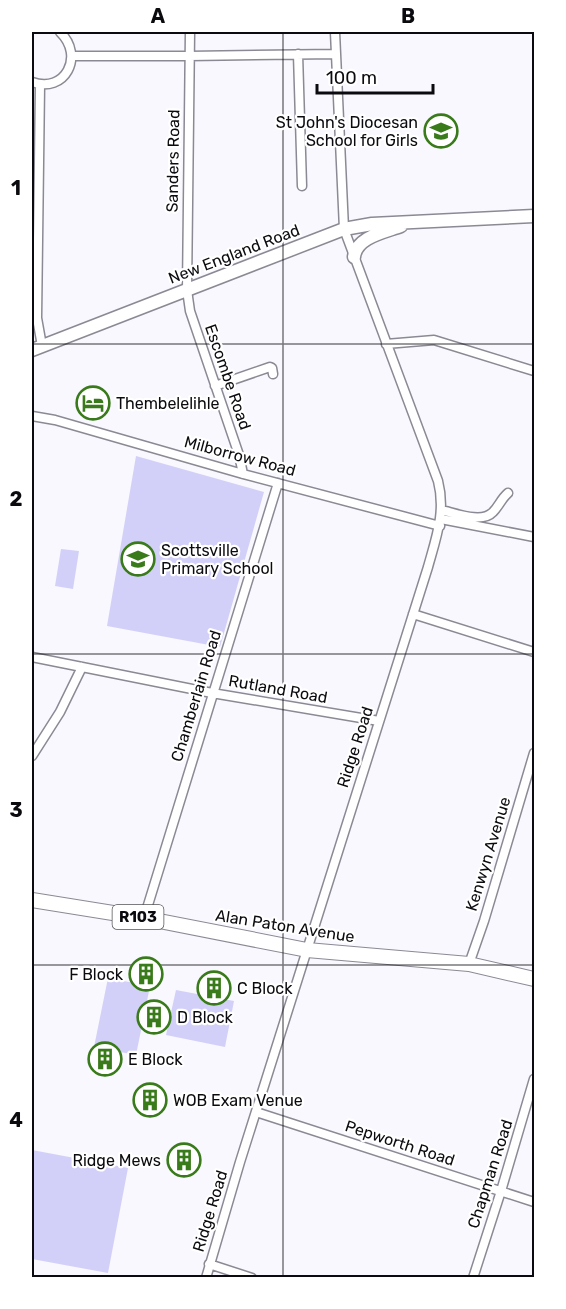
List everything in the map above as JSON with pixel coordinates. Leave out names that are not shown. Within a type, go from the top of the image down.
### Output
[{"type":"main road","name":"Alan Paton Avenue","points":[[32,900],[144,918],[308,950],[468,964],[534,979]]},
{"type":"street","points":[[37,348],[36,83],[52,83],[62,77],[69,68],[72,56],[71,47],[60,32]]},
{"type":"street","name":"Sanders Road","points":[[187,290],[190,32]]},
{"type":"street","name":"Ridge Road","points":[[206,1278],[441,518],[442,497],[438,481],[344,229],[335,32]]},
{"type":"street","points":[[298,54],[302,186]]},
{"type":"street","points":[[72,56],[336,54]]},
{"type":"street","name":"New England Road","points":[[37,348],[344,229],[413,221],[534,216]]},
{"type":"street","name":"New England Road","points":[[457,220],[534,221]]},
{"type":"street","points":[[354,257],[360,243],[413,221]]},
{"type":"street","name":"Escombe Road","points":[[187,290],[190,311],[239,455],[243,474]]},
{"type":"street","points":[[386,344],[434,340],[534,371]]},
{"type":"street","points":[[215,386],[270,367],[273,374]]},
{"type":"street","name":"Milborrow Road","points":[[32,416],[55,420],[278,483],[441,518]]},
{"type":"street","name":"Chamberlain Road","points":[[144,918],[278,483]]},
{"type":"street","points":[[441,518],[482,518],[493,512],[508,492]]},
{"type":"street","points":[[441,518],[534,537]]},
{"type":"street","points":[[413,614],[534,652]]},
{"type":"street","name":"Rutland Road","points":[[32,657],[212,693],[379,721]]},
{"type":"street","points":[[32,756],[60,712],[82,667]]},
{"type":"street","name":"Kenwyn Avenue","points":[[468,964],[484,921],[534,753]]},
{"type":"street","name":"Chapman Road","points":[[473,1278],[534,1079]]},
{"type":"street","name":"Pepworth Road","points":[[256,1112],[534,1202]]},
{"type":"street","points":[[209,1264],[252,1278]]},
{"type":"shaded area","points":[[136,456],[264,492],[220,647],[107,626]]},
{"type":"shaded area","points":[[61,549],[79,551],[73,589],[55,586]]},
{"type":"shaded area","points":[[108,978],[150,986],[136,1055],[94,1047]]},
{"type":"shaded area","points":[[176,990],[234,1001],[225,1047],[166,1035]]},
{"type":"shaded area","points":[[32,1150],[128,1168],[108,1273],[32,1259]]},
{"type":"place","name":"St John's Diocesan School for Girls","points":[[441,131]]},
{"type":"place","name":"Thembelelihle","points":[[93,403]]},
{"type":"place","name":"Scottsville Primary School","points":[[138,559]]},
{"type":"place","name":"F Block","points":[[146,974]]},
{"type":"place","name":"C Block","points":[[214,988]]},
{"type":"place","name":"D Block","points":[[154,1017]]},
{"type":"place","name":"E Block","points":[[105,1059]]},
{"type":"place","name":"WOB Exam Venue","points":[[150,1100]]},
{"type":"place","name":"Ridge Mews","points":[[184,1160]]}]
